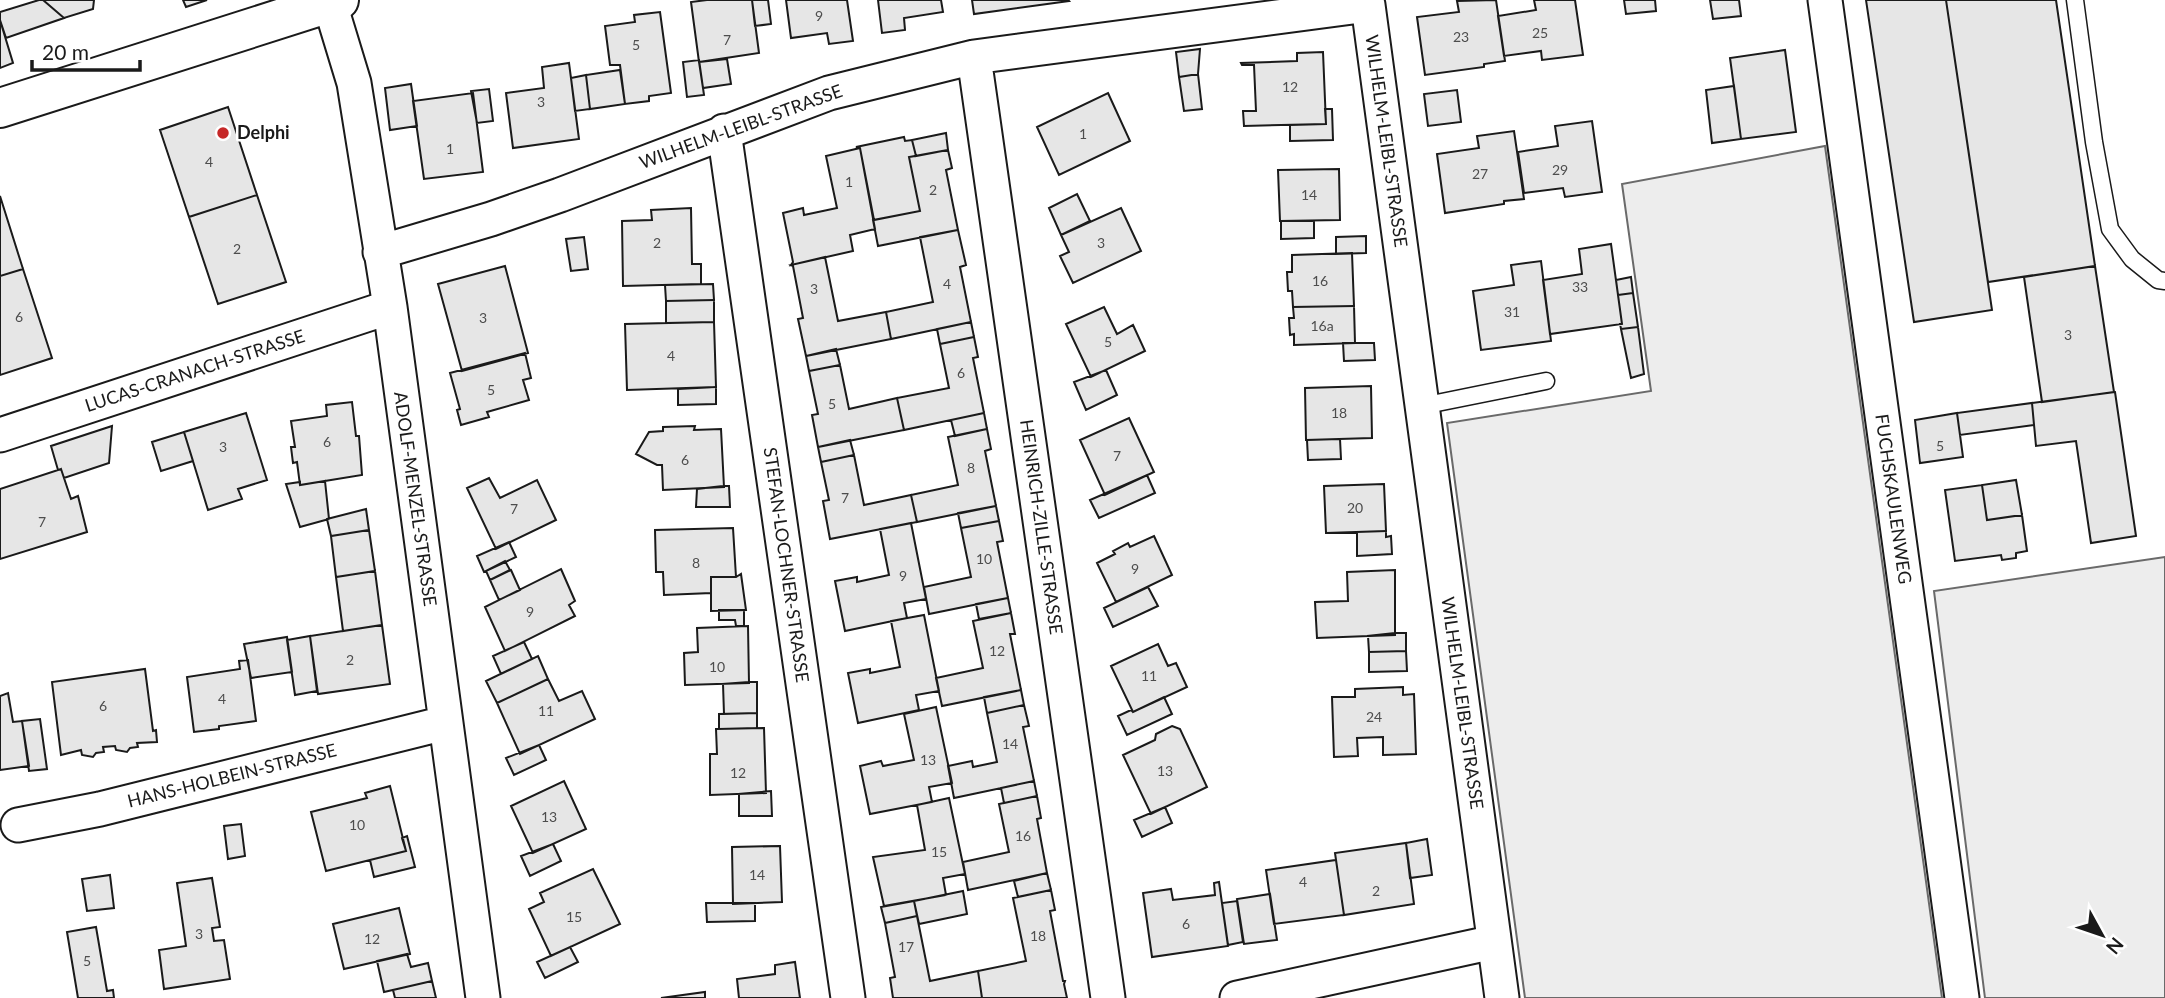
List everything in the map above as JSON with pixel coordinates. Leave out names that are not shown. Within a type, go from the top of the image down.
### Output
[{"type":"street","name":"FUCHSKAULENWEG","points":[[1825,0],[1962,998]]},
{"type":"street","points":[[0,108],[332,1]]},
{"type":"street","name":"ADOLF-MENZEL-STRASSE","points":[[332,1],[355,83],[390,307],[483,998]]},
{"type":"street","name":"WILHELM-LEIBL-STRASSE","points":[[380,252],[491,219],[829,93],[974,57],[1367,3],[1502,998]]},
{"type":"street","name":"HEINRICH-ZILLE-STRASSE","points":[[974,57],[1108,998]]},
{"type":"street","name":"STEFAN-LOCHNER-STRASSE","points":[[724,131],[848,998]]},
{"type":"street","name":"LUCAS-CRANACH-STRASSE","points":[[0,435],[390,307]]},
{"type":"street","name":"HANS-HOLBEIN-STRASSE","points":[[18,825],[100,809],[446,723]]},
{"type":"street","points":[[1237,998],[1494,942]]},
{"type":"lane","points":[[2075,0],[2094,142],[2110,229],[2132,259],[2158,279],[2165,281]]},
{"type":"lane","points":[[1422,406],[1546,380]]},
{"type":"shaded area","points":[[1825,146],[1942,998],[1525,998],[1447,423],[1651,391],[1622,184]]},
{"type":"shaded area","points":[[2165,557],[2165,998],[1985,998],[1934,591]]},
{"type":"building","points":[[43,0],[64,18],[6,38],[0,12]]},
{"type":"building","points":[[43,0],[94,0],[93,9],[64,18]]},
{"type":"building","points":[[183,0],[207,0],[186,7]]},
{"type":"building","points":[[752,0],[759,53],[699,62],[691,2]]},
{"type":"building","points":[[752,0],[768,0],[771,24],[755,26]]},
{"type":"building","points":[[786,0],[847,0],[853,41],[829,44],[827,33],[791,38]]},
{"type":"building","points":[[878,0],[941,0],[943,12],[904,18],[905,30],[882,33]]},
{"type":"building","points":[[972,0],[1068,0],[1069,1],[974,14]]},
{"type":"building","points":[[1496,0],[1505,61],[1484,64],[1484,67],[1425,75],[1417,17],[1459,12],[1457,1]]},
{"type":"building","points":[[1534,0],[1575,0],[1583,55],[1542,60],[1541,51],[1504,56],[1498,16],[1536,10]]},
{"type":"building","points":[[1624,0],[1655,0],[1656,11],[1626,14]]},
{"type":"building","points":[[1710,0],[1739,0],[1741,16],[1713,19]]},
{"type":"building","points":[[1866,0],[1946,0],[1992,310],[1914,322]]},
{"type":"building","points":[[1946,0],[2056,0],[2095,266],[1988,282]]},
{"type":"building","points":[[660,12],[671,93],[649,96],[649,101],[625,104],[620,65],[610,65],[605,26],[635,22],[634,15]]},
{"type":"building","points":[[0,20],[13,63],[0,68]]},
{"type":"building","points":[[1200,49],[1198,74],[1179,77],[1176,52]]},
{"type":"building","points":[[1785,50],[1796,132],[1741,139],[1730,58]]},
{"type":"building","points":[[1323,52],[1326,124],[1244,126],[1243,111],[1256,111],[1254,65],[1241,63],[1297,61],[1297,53]]},
{"type":"building","points":[[727,59],[731,84],[703,88],[699,62]]},
{"type":"building","points":[[699,60],[704,95],[687,97],[683,62]]},
{"type":"building","points":[[569,63],[579,139],[513,148],[506,93],[544,88],[542,67]]},
{"type":"building","points":[[620,70],[625,104],[590,109],[586,75]]},
{"type":"building","points":[[1198,74],[1202,109],[1184,111],[1179,77]]},
{"type":"building","points":[[586,75],[590,109],[575,111],[571,78]]},
{"type":"building","points":[[411,84],[417,126],[390,130],[385,88]]},
{"type":"building","points":[[1734,86],[1741,139],[1712,143],[1706,90]]},
{"type":"building","points":[[489,89],[493,121],[477,123],[471,91]]},
{"type":"building","points":[[1457,90],[1461,122],[1428,126],[1424,94]]},
{"type":"building","points":[[473,93],[483,172],[424,179],[413,101]]},
{"type":"building","points":[[1108,93],[1130,141],[1059,175],[1037,127]]},
{"type":"building","points":[[228,107],[257,195],[189,217],[160,130]]},
{"type":"building","points":[[1325,109],[1332,109],[1333,140],[1290,141],[1290,125],[1326,124]]},
{"type":"building","points":[[1592,121],[1602,192],[1565,197],[1563,188],[1524,193],[1518,152],[1558,146],[1555,126]]},
{"type":"building","points":[[1514,131],[1524,199],[1445,213],[1437,154],[1479,148],[1477,136]]},
{"type":"building","points":[[946,133],[948,150],[916,156],[912,140]]},
{"type":"building","points":[[904,137],[905,141],[912,140],[916,156],[909,157],[920,211],[874,220],[860,148],[856,147]]},
{"type":"building","points":[[860,148],[875,229],[850,235],[853,251],[791,265],[793,262],[783,213],[803,208],[804,215],[837,208],[826,156]]},
{"type":"building","points":[[948,150],[952,168],[946,170],[958,230],[878,246],[873,220],[920,211],[909,157]]},
{"type":"building","points":[[1339,169],[1340,220],[1280,221],[1278,170]]},
{"type":"building","points":[[1077,194],[1090,221],[1061,235],[1049,208]]},
{"type":"building","points":[[257,195],[286,282],[218,304],[189,217]]},
{"type":"building","points":[[0,196],[23,269],[0,276]]},
{"type":"building","points":[[691,208],[692,264],[701,264],[701,284],[623,286],[622,221],[652,220],[651,210]]},
{"type":"building","points":[[1121,208],[1141,251],[1073,283],[1060,256],[1069,252],[1061,235]]},
{"type":"building","points":[[1281,221],[1314,221],[1314,238],[1281,239]]},
{"type":"building","points":[[958,230],[966,265],[960,267],[971,322],[891,339],[886,312],[933,302],[920,237]]},
{"type":"building","points":[[1366,236],[1366,253],[1336,254],[1336,237]]},
{"type":"building","points":[[584,237],[588,269],[571,271],[566,239]]},
{"type":"building","points":[[1611,244],[1622,324],[1550,334],[1543,280],[1582,274],[1579,249]]},
{"type":"building","points":[[1352,253],[1354,306],[1293,307],[1292,291],[1288,291],[1287,272],[1292,272],[1292,255]]},
{"type":"building","points":[[825,257],[838,321],[886,312],[891,339],[806,356],[798,319],[803,318],[791,265]]},
{"type":"building","points":[[1541,261],[1551,341],[1481,350],[1473,291],[1514,285],[1511,265]]},
{"type":"building","points":[[505,266],[528,353],[462,371],[438,284]]},
{"type":"building","points":[[2095,266],[2114,392],[2042,402],[2024,277]]},
{"type":"building","points":[[23,269],[52,358],[0,375],[0,276]]},
{"type":"building","points":[[1631,277],[1633,293],[1618,295],[1616,280]]},
{"type":"building","points":[[713,284],[714,300],[666,301],[665,285]]},
{"type":"building","points":[[1633,293],[1638,327],[1621,329],[1618,295]]},
{"type":"building","points":[[714,300],[714,322],[666,323],[666,301]]},
{"type":"building","points":[[1354,306],[1355,343],[1294,345],[1294,334],[1290,335],[1289,318],[1294,318],[1293,307]]},
{"type":"building","points":[[1104,307],[1117,334],[1133,325],[1145,351],[1091,377],[1066,324]]},
{"type":"building","points":[[714,322],[716,387],[627,390],[625,324]]},
{"type":"building","points":[[971,322],[974,337],[940,344],[937,329]]},
{"type":"building","points":[[1638,327],[1644,374],[1631,378],[1621,329]]},
{"type":"building","points":[[974,337],[978,357],[973,358],[984,413],[904,430],[897,398],[949,388],[940,344]]},
{"type":"building","points":[[1343,343],[1374,343],[1375,360],[1344,361]]},
{"type":"building","points":[[836,349],[840,365],[809,371],[806,356]]},
{"type":"building","points":[[525,353],[531,378],[523,380],[529,400],[487,412],[489,417],[461,425],[457,410],[460,409],[450,373]]},
{"type":"building","points":[[840,365],[849,409],[897,398],[904,430],[818,447],[812,415],[818,414],[809,371]]},
{"type":"building","points":[[1106,370],[1117,395],[1086,410],[1074,382]]},
{"type":"building","points":[[1371,386],[1372,438],[1306,440],[1305,388]]},
{"type":"building","points":[[716,387],[716,404],[678,405],[678,389]]},
{"type":"building","points":[[2115,392],[2136,536],[2091,543],[2076,441],[2036,446],[2032,403]]},
{"type":"building","points":[[352,402],[356,436],[359,436],[362,475],[300,485],[297,462],[293,463],[291,447],[295,447],[291,421],[327,416],[326,405]]},
{"type":"building","points":[[2032,403],[2034,425],[1960,435],[1957,413]]},
{"type":"building","points":[[246,413],[267,480],[238,489],[242,499],[208,510],[184,432]]},
{"type":"building","points":[[984,413],[987,429],[955,436],[951,420]]},
{"type":"building","points":[[1957,413],[1963,457],[1920,463],[1915,420]]},
{"type":"building","points":[[1129,418],[1154,472],[1105,495],[1080,440]]},
{"type":"building","points":[[112,426],[109,463],[64,478],[61,469],[58,470],[51,446]]},
{"type":"building","points":[[695,426],[694,430],[721,429],[724,487],[663,490],[662,465],[636,454],[649,432],[663,431],[663,427]]},
{"type":"building","points":[[987,429],[991,449],[985,451],[996,506],[917,522],[911,495],[958,485],[948,437]]},
{"type":"building","points":[[184,432],[193,461],[161,471],[152,442]]},
{"type":"building","points":[[1340,439],[1341,459],[1308,460],[1307,440]]},
{"type":"building","points":[[850,440],[854,455],[821,462],[818,447]]},
{"type":"building","points":[[854,455],[864,505],[911,495],[917,522],[830,539],[823,501],[829,500],[821,462]]},
{"type":"building","points":[[61,469],[71,499],[78,496],[87,532],[0,559],[0,489]]},
{"type":"building","points":[[1147,475],[1155,493],[1099,518],[1090,500]]},
{"type":"building","points":[[489,478],[500,498],[537,480],[556,520],[496,549],[467,488]]},
{"type":"building","points":[[2016,480],[2022,515],[1987,520],[1982,485]]},
{"type":"building","points":[[325,481],[329,519],[300,527],[286,484]]},
{"type":"building","points":[[1384,484],[1386,531],[1326,533],[1324,486]]},
{"type":"building","points":[[1982,485],[1987,520],[2022,515],[2027,551],[2016,553],[2016,558],[2002,560],[2001,555],[1955,561],[1945,490]]},
{"type":"building","points":[[729,486],[730,507],[696,507],[697,489]]},
{"type":"building","points":[[996,506],[999,521],[961,528],[958,513]]},
{"type":"building","points":[[366,509],[369,530],[331,536],[327,519]]},
{"type":"building","points":[[999,521],[1003,541],[997,542],[1008,598],[929,614],[924,587],[971,577],[961,528]]},
{"type":"building","points":[[911,523],[926,599],[904,603],[907,618],[845,631],[835,581],[857,577],[857,582],[889,575],[880,529]]},
{"type":"building","points":[[733,528],[736,577],[711,577],[711,593],[664,595],[663,572],[656,572],[655,530]]},
{"type":"building","points":[[369,530],[375,571],[336,577],[331,536]]},
{"type":"building","points":[[1386,531],[1386,537],[1391,536],[1392,554],[1357,556],[1357,532]]},
{"type":"building","points":[[1154,536],[1172,575],[1116,602],[1097,563],[1115,554],[1113,551],[1128,543],[1130,547]]},
{"type":"building","points":[[509,542],[516,557],[484,572],[477,556]]},
{"type":"building","points":[[505,561],[510,570],[490,580],[486,571]]},
{"type":"building","points":[[561,569],[575,601],[569,605],[575,616],[505,651],[485,607]]},
{"type":"building","points":[[511,570],[520,590],[499,600],[490,580]]},
{"type":"building","points":[[1395,570],[1395,635],[1317,638],[1315,602],[1348,601],[1347,572]]},
{"type":"building","points":[[375,571],[382,625],[343,631],[336,577]]},
{"type":"building","points":[[741,574],[746,610],[711,611],[711,577],[736,577]]},
{"type":"building","points":[[1148,587],[1158,606],[1113,627],[1104,608]]},
{"type":"building","points":[[1008,598],[1011,613],[979,619],[976,604]]},
{"type":"building","points":[[719,610],[744,610],[744,626],[736,626],[735,620],[719,620]]},
{"type":"building","points":[[1011,613],[1015,634],[1010,634],[1021,690],[942,706],[936,678],[983,668],[973,621]]},
{"type":"building","points":[[924,615],[939,691],[916,695],[919,710],[858,723],[848,673],[870,669],[870,673],[900,667],[891,621]]},
{"type":"building","points":[[382,625],[390,684],[318,694],[310,636]]},
{"type":"building","points":[[748,626],[749,683],[685,685],[684,653],[698,652],[697,628]]},
{"type":"building","points":[[1406,633],[1406,651],[1369,652],[1368,636]]},
{"type":"building","points":[[310,636],[317,691],[295,695],[287,640]]},
{"type":"building","points":[[287,637],[292,672],[251,678],[244,644]]},
{"type":"building","points":[[524,642],[532,659],[501,674],[493,656]]},
{"type":"building","points":[[1158,644],[1168,666],[1176,663],[1187,687],[1133,712],[1111,666]]},
{"type":"building","points":[[1406,651],[1407,671],[1369,672],[1369,652]]},
{"type":"building","points":[[538,656],[548,679],[497,703],[486,681]]},
{"type":"building","points":[[248,660],[256,721],[194,732],[187,677],[240,669],[239,661]]},
{"type":"building","points":[[145,669],[153,731],[156,730],[157,742],[137,743],[138,747],[130,748],[127,752],[116,750],[115,746],[103,747],[104,752],[96,753],[93,757],[82,755],[81,750],[61,755],[52,682]]},
{"type":"building","points":[[548,679],[559,701],[582,691],[595,719],[520,754],[497,703]]},
{"type":"building","points":[[757,682],[757,713],[724,714],[723,684]]},
{"type":"building","points":[[1403,687],[1403,695],[1414,694],[1416,754],[1383,755],[1383,737],[1357,738],[1358,756],[1334,757],[1332,697],[1355,697],[1355,689]]},
{"type":"building","points":[[1021,690],[1024,705],[987,713],[984,697]]},
{"type":"building","points":[[8,693],[13,722],[22,721],[29,766],[0,770],[0,696]]},
{"type":"building","points":[[1164,697],[1172,714],[1127,735],[1118,716]]},
{"type":"building","points":[[1024,705],[1029,726],[1023,727],[1034,781],[954,798],[948,766],[972,761],[973,767],[997,762],[987,713]]},
{"type":"building","points":[[936,707],[952,783],[929,787],[932,802],[870,814],[860,766],[881,761],[883,766],[914,760],[904,714]]},
{"type":"building","points":[[757,713],[757,728],[719,729],[719,714]]},
{"type":"building","points":[[40,719],[47,769],[29,771],[22,721]]},
{"type":"building","points":[[1172,726],[1180,729],[1207,787],[1151,814],[1123,755],[1155,740],[1156,734]]},
{"type":"building","points":[[764,728],[766,793],[710,795],[710,754],[717,754],[716,729]]},
{"type":"building","points":[[539,745],[546,760],[514,775],[506,758]]},
{"type":"building","points":[[564,781],[586,829],[533,853],[511,806]]},
{"type":"building","points":[[1034,781],[1037,796],[1004,803],[1001,788]]},
{"type":"building","points":[[390,786],[406,851],[326,871],[311,812],[367,798],[365,793]]},
{"type":"building","points":[[771,791],[772,816],[739,816],[739,794]]},
{"type":"building","points":[[1037,796],[1041,818],[1037,819],[1047,873],[968,890],[963,862],[1009,852],[999,804]]},
{"type":"building","points":[[949,798],[965,874],[943,878],[946,895],[884,906],[873,857],[925,850],[917,805]]},
{"type":"building","points":[[1165,807],[1172,823],[1142,837],[1134,820]]},
{"type":"building","points":[[241,824],[245,856],[228,859],[224,826]]},
{"type":"building","points":[[407,836],[415,867],[374,877],[370,860],[406,851],[402,838]]},
{"type":"building","points":[[1427,839],[1432,875],[1410,878],[1406,843]]},
{"type":"building","points":[[1406,843],[1414,904],[1344,915],[1335,853]]},
{"type":"building","points":[[553,844],[561,861],[530,876],[521,856]]},
{"type":"building","points":[[780,846],[782,902],[733,904],[732,847]]},
{"type":"building","points":[[1336,860],[1344,915],[1274,924],[1266,870]]},
{"type":"building","points":[[593,869],[620,924],[551,956],[529,909],[544,902],[540,893]]},
{"type":"building","points":[[1047,873],[1051,890],[1018,897],[1014,881]]},
{"type":"building","points":[[110,875],[114,908],[87,911],[82,879]]},
{"type":"building","points":[[212,878],[220,927],[212,928],[214,941],[224,940],[230,979],[164,989],[159,950],[186,946],[177,883]]},
{"type":"building","points":[[1219,882],[1228,946],[1152,957],[1143,893],[1171,889],[1173,900],[1215,895],[1214,883]]},
{"type":"building","points":[[1051,890],[1055,910],[1050,911],[1067,998],[982,998],[978,971],[1026,961],[1013,898]]},
{"type":"building","points":[[963,891],[967,914],[919,924],[914,901]]},
{"type":"building","points":[[1270,894],[1277,940],[1244,944],[1237,899]]},
{"type":"building","points":[[914,901],[917,916],[885,923],[881,907]]},
{"type":"building","points":[[1237,901],[1243,942],[1228,945],[1222,903]]},
{"type":"building","points":[[706,903],[755,903],[755,921],[707,922]]},
{"type":"building","points":[[399,908],[410,954],[344,969],[333,924]]},
{"type":"building","points":[[917,916],[930,981],[978,971],[982,998],[893,998],[890,978],[895,977],[885,923]]},
{"type":"building","points":[[96,927],[107,991],[113,990],[114,998],[78,998],[67,932]]},
{"type":"building","points":[[570,947],[578,962],[545,978],[537,962]]},
{"type":"building","points":[[407,954],[411,967],[428,963],[432,981],[384,992],[377,961]]},
{"type":"building","points":[[795,962],[800,998],[739,998],[737,979],[775,974],[775,965]]},
{"type":"building","points":[[432,981],[436,998],[395,998],[393,990]]},
{"type":"building","points":[[705,992],[705,998],[661,998]]},
{"type":"place","name":"Delphi","points":[[223,133]]}]
